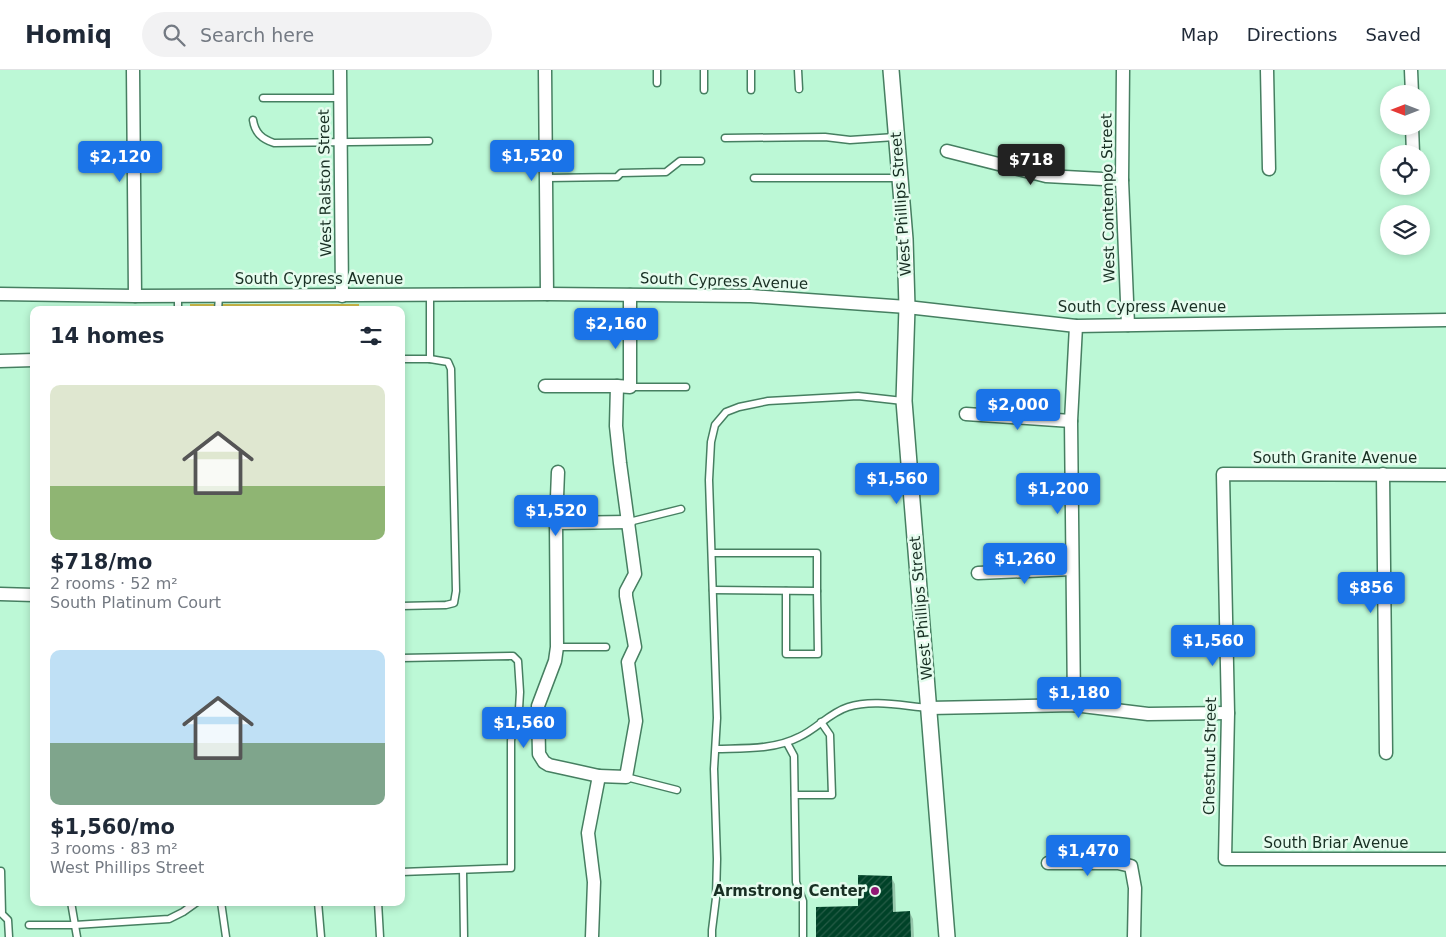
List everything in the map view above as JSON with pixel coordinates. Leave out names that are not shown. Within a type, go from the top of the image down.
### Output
[{"type":"street","points":[[133,70],[135,296]]},
{"type":"street","name":"West Ralston Street","points":[[340,70],[342,296]]},
{"type":"street","points":[[545,70],[547,294]]},
{"type":"street","name":"West Phillips Street","points":[[891,70],[905,239],[907,307],[904,401],[947,937]]},
{"type":"street","name":"West Contempo Street","points":[[1123,70],[1122,180],[1128,325]]},
{"type":"street","points":[[1267,70],[1269,169]]},
{"type":"street","points":[[1411,70],[1412,85]]},
{"type":"street","points":[[947,152],[1046,176],[1122,180]]},
{"type":"street","name":"South Cypress Avenue","points":[[0,294],[135,296],[547,294],[752,296],[907,307],[1076,326],[1446,320]]},
{"type":"street","points":[[545,386],[630,387],[630,295]]},
{"type":"street","points":[[1074,705],[1072,421],[1076,326]]},
{"type":"street","points":[[0,361],[30,360]]},
{"type":"street","points":[[558,472],[556,523],[557,647],[538,706],[538,748],[540,757],[549,765],[599,776],[626,777],[636,721],[628,662],[635,646],[626,591],[635,574],[617,436],[617,386]]},
{"type":"street","points":[[966,414],[1072,421]]},
{"type":"street","name":"South Granite Avenue","points":[[1223,474],[1446,475]]},
{"type":"street","name":"Chestnut Street","points":[[1223,474],[1228,713],[1225,859]]},
{"type":"street","points":[[1383,474],[1386,752]]},
{"type":"street","points":[[556,523],[629,522]]},
{"type":"street","points":[[978,573],[1072,569]]},
{"type":"street","points":[[0,594],[30,595]]},
{"type":"street","points":[[929,708],[1074,705],[1148,714],[1228,713]]},
{"type":"street","points":[[592,937],[594,882],[588,833],[599,776]]},
{"type":"street","name":"South Briar Avenue","points":[[1225,859],[1446,859]]},
{"type":"street","points":[[1048,863],[1118,863],[1131,866],[1135,888],[1134,937]]},
{"type":"lane","points":[[657,70],[657,83]]},
{"type":"lane","points":[[704,70],[704,90]]},
{"type":"lane","points":[[751,70],[751,90]]},
{"type":"lane","points":[[798,70],[799,90]]},
{"type":"lane","points":[[262,98],[341,98]]},
{"type":"lane","points":[[253,120],[254,130],[260,136],[274,143],[429,141]]},
{"type":"lane","points":[[725,138],[826,137],[850,140],[897,137]]},
{"type":"lane","points":[[546,178],[618,177],[620,173],[666,172],[680,161],[702,161]]},
{"type":"lane","points":[[754,178],[900,178]]},
{"type":"lane","points":[[430,295],[430,359]]},
{"type":"lane","points":[[178,296],[178,306]]},
{"type":"lane","points":[[218,306],[219,296]]},
{"type":"lane","points":[[405,359],[430,359],[448,362],[451,369],[456,591],[454,602],[446,605],[405,606]]},
{"type":"lane","points":[[630,387],[686,387]]},
{"type":"lane","points":[[712,937],[716,878],[714,769],[716,749],[714,590],[709,480],[711,442],[715,425],[726,412],[739,406],[768,400],[858,396],[904,401]]},
{"type":"lane","points":[[629,522],[681,509]]},
{"type":"lane","points":[[712,553],[817,553],[818,654],[786,654],[786,591]]},
{"type":"lane","points":[[714,590],[817,592]]},
{"type":"lane","points":[[557,647],[606,647]]},
{"type":"lane","points":[[405,658],[513,656],[518,661],[520,692],[519,708],[513,720],[511,741],[511,868],[405,872]]},
{"type":"lane","points":[[716,749],[787,743],[801,737],[834,713],[860,704],[929,708]]},
{"type":"lane","points":[[795,795],[832,795],[830,735],[822,722]]},
{"type":"lane","points":[[787,743],[794,756],[796,882],[803,901],[803,937]]},
{"type":"lane","points":[[626,777],[677,790]]},
{"type":"lane","points":[[463,870],[464,937]]},
{"type":"lane","points":[[0,871],[1,914],[8,920],[9,937]]},
{"type":"lane","points":[[71,906],[77,937]]},
{"type":"lane","points":[[29,925],[75,925],[169,919],[191,906]]},
{"type":"lane","points":[[222,906],[226,937]]},
{"type":"lane","points":[[318,906],[321,937]]},
{"type":"lane","points":[[378,906],[380,937]]},
{"type":"shaded area","points":[[190,304],[359,304],[359,306],[190,306]]},
{"type":"building","name":"Armstrong Center","points":[[858,875],[892,876],[893,912],[910,911],[911,937],[816,937],[816,907],[858,906]]},
{"type":"place","name":"Armstrong Center","points":[[875,891]]}]
